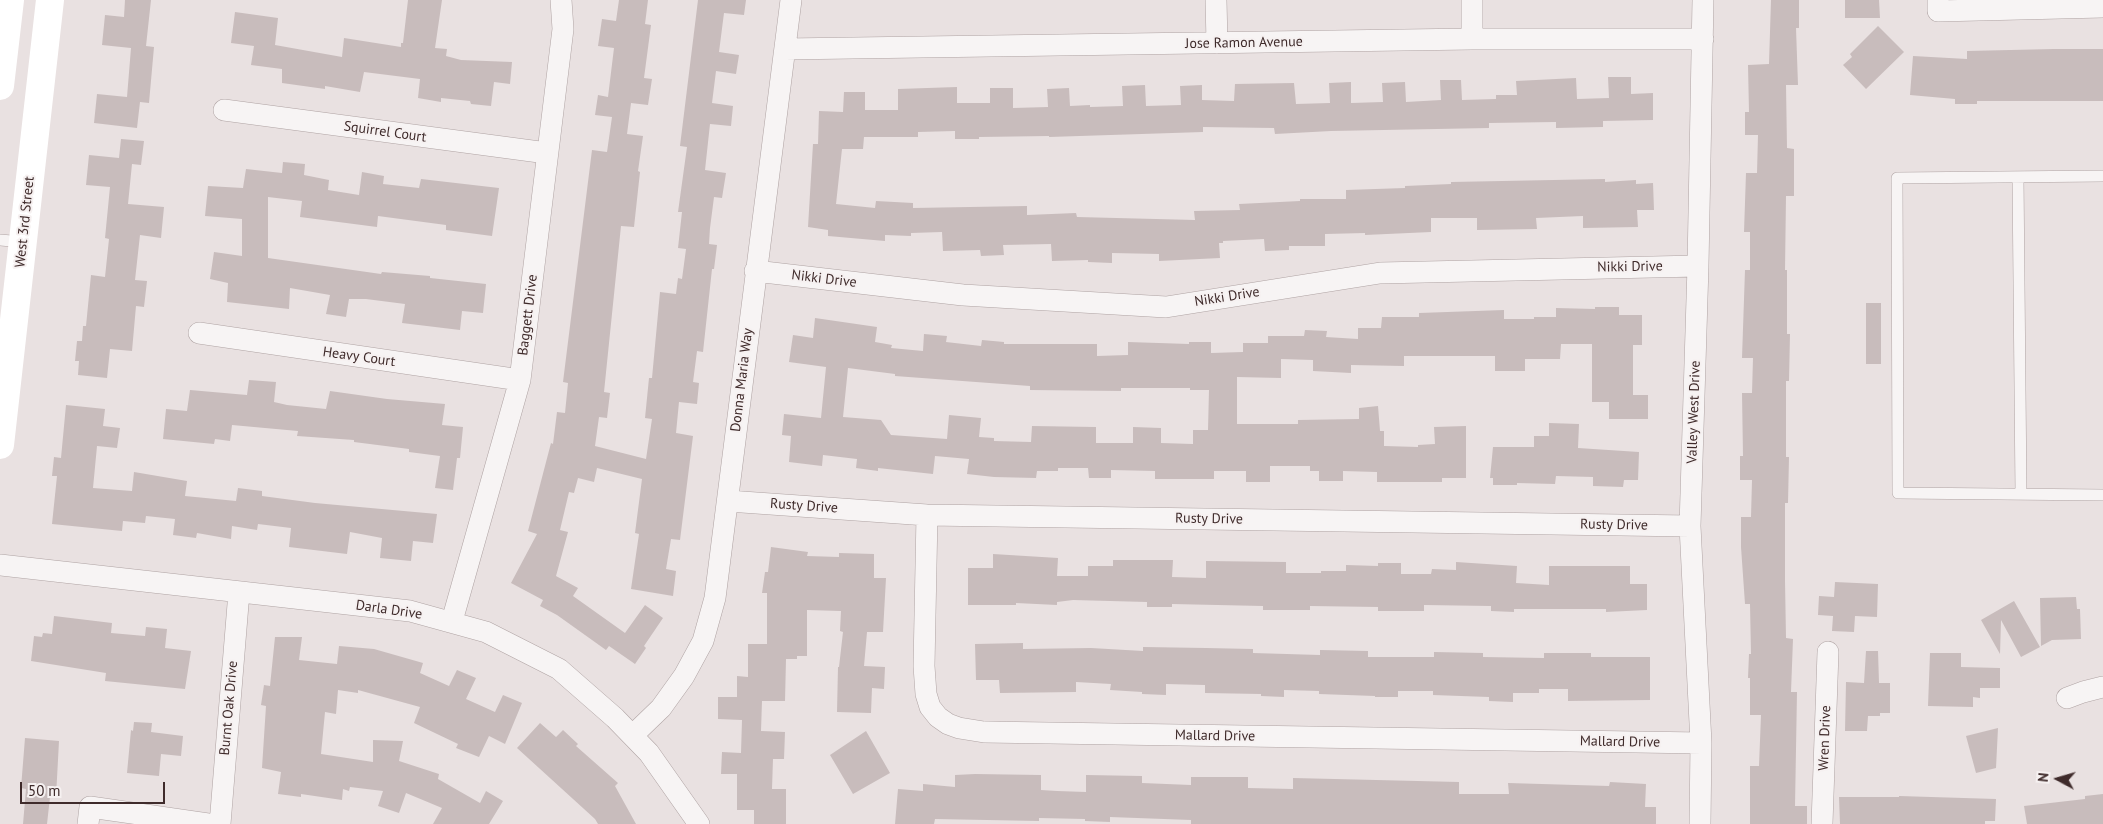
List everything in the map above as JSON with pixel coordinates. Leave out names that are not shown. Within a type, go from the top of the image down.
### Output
[{"type":"main road","points":[[0,86],[10,0]]},
{"type":"main road","name":"West 3rd Street","points":[[0,445],[12,241],[50,0]]},
{"type":"street","name":"Baggett Drive","points":[[452,621],[520,380],[563,29],[561,0]]},
{"type":"street","name":"Donna Maria Way","points":[[633,735],[661,708],[673,693],[703,641],[710,619],[719,576],[755,271],[791,0]]},
{"type":"street","points":[[1216,0],[1217,44]]},
{"type":"street","points":[[1472,0],[1472,39]]},
{"type":"street","name":"Valley West Drive","points":[[1700,824],[1700,743],[1690,526],[1698,266],[1703,0]]},
{"type":"street","points":[[1938,0],[1938,11],[2103,7]]},
{"type":"street","name":"Jose Ramon Avenue","points":[[785,49],[1472,39],[1702,39]]},
{"type":"street","name":"Squirrel Court","points":[[224,110],[547,153]]},
{"type":"street","name":"Nikki Drive","points":[[755,271],[963,295],[1166,306],[1380,273],[1698,266]]},
{"type":"street","name":"Heavy Court","points":[[198,333],[520,380]]},
{"type":"street","name":"Rusty Drive","points":[[728,501],[927,515],[1690,526]]},
{"type":"street","name":"Mallard Drive","points":[[927,515],[924,666],[926,694],[930,707],[938,717],[948,724],[959,728],[984,732],[1700,743]]},
{"type":"street","name":"Darla Drive","points":[[0,565],[410,612],[452,621],[486,632],[559,669],[633,735],[649,753],[699,824]]},
{"type":"street","name":"Burnt Oak Drive","points":[[220,824],[239,592]]},
{"type":"street","name":"Wren Drive","points":[[1822,824],[1828,652]]},
{"type":"street","points":[[2067,698],[2103,687]]},
{"type":"street","points":[[88,824],[90,807],[208,824]]},
{"type":"lane","points":[[2103,176],[1897,178],[1898,493],[2103,495]]},
{"type":"lane","points":[[2018,177],[2021,494]]},
{"type":"building","points":[[125,0],[151,0],[146,46],[154,47],[149,103],[140,102],[137,128],[94,123],[97,94],[127,97],[131,48],[102,45],[105,15],[124,17]]},
{"type":"building","points":[[408,0],[442,0],[435,48],[447,49],[446,56],[461,60],[512,62],[510,84],[494,82],[491,106],[471,104],[470,101],[441,98],[441,102],[418,98],[420,79],[364,72],[360,92],[325,86],[325,89],[282,83],[282,69],[251,65],[254,46],[231,43],[235,12],[278,18],[275,45],[342,57],[344,38],[401,47]]},
{"type":"building","points":[[619,0],[648,0],[645,24],[651,25],[644,78],[652,79],[648,105],[631,103],[627,134],[643,136],[638,171],[640,172],[634,227],[621,226],[604,392],[610,393],[607,418],[599,417],[595,446],[646,459],[652,419],[645,418],[649,378],[652,378],[660,292],[676,294],[678,278],[682,279],[686,249],[678,248],[682,212],[678,212],[687,147],[680,146],[698,0],[746,0],[744,15],[724,13],[719,52],[739,55],[736,74],[716,71],[712,103],[733,106],[731,126],[710,124],[705,170],[726,173],[722,198],[714,197],[710,228],[709,244],[717,245],[714,269],[712,269],[703,352],[697,351],[693,382],[699,383],[697,404],[679,402],[676,433],[693,436],[680,540],[671,539],[666,569],[676,571],[673,596],[631,589],[639,534],[635,533],[642,479],[597,468],[594,482],[578,478],[574,493],[569,492],[560,530],[568,532],[556,576],[578,588],[573,596],[625,633],[645,605],[663,618],[644,646],[646,648],[635,664],[609,646],[606,650],[557,615],[540,606],[543,600],[511,583],[537,534],[528,531],[551,443],[553,444],[557,412],[565,413],[568,383],[563,382],[592,150],[607,152],[612,117],[595,115],[598,95],[608,97],[614,48],[598,46],[602,19],[616,21]]},
{"type":"building","points":[[1771,0],[1799,0],[1799,28],[1796,28],[1798,85],[1786,85],[1787,148],[1794,149],[1794,196],[1786,196],[1785,270],[1787,270],[1787,334],[1790,334],[1789,381],[1786,381],[1786,457],[1789,457],[1788,503],[1785,503],[1785,581],[1786,638],[1793,639],[1791,692],[1797,692],[1795,806],[1807,806],[1807,824],[1750,824],[1750,766],[1759,766],[1761,715],[1750,715],[1750,678],[1748,678],[1749,654],[1751,654],[1750,604],[1745,604],[1741,517],[1751,517],[1752,480],[1740,480],[1740,456],[1743,456],[1742,393],[1752,393],[1753,358],[1742,358],[1745,270],[1750,270],[1750,232],[1744,232],[1746,173],[1757,173],[1758,135],[1745,135],[1745,112],[1749,112],[1748,65],[1769,64]]},
{"type":"building","points":[[1845,0],[1879,0],[1880,18],[1845,18]]},
{"type":"building","points":[[1878,26],[1904,52],[1866,89],[1843,65],[1852,57],[1850,54]]},
{"type":"building","points":[[2103,49],[2103,101],[1977,101],[1977,104],[1955,104],[1955,99],[1910,95],[1913,56],[1967,59],[1967,51]]},
{"type":"building","points":[[1608,77],[1631,77],[1631,94],[1653,93],[1653,120],[1603,121],[1603,127],[1556,128],[1556,122],[1489,123],[1489,128],[1275,134],[1274,128],[1203,127],[1203,132],[1049,137],[955,139],[955,131],[918,132],[918,137],[864,137],[863,149],[842,149],[836,204],[875,208],[876,201],[913,203],[913,208],[1027,206],[1027,215],[1076,213],[1077,217],[1195,220],[1194,211],[1240,210],[1239,204],[1300,201],[1300,199],[1346,199],[1346,190],[1405,188],[1405,186],[1451,184],[1451,182],[1605,179],[1605,182],[1636,180],[1636,184],[1653,183],[1654,210],[1637,210],[1638,227],[1583,228],[1583,216],[1536,218],[1537,229],[1477,230],[1477,218],[1431,218],[1431,232],[1365,235],[1365,233],[1325,234],[1325,246],[1289,246],[1289,250],[1265,251],[1264,239],[1223,241],[1223,243],[1219,243],[1220,258],[1159,261],[1159,254],[1112,253],[1112,263],[1088,262],[1088,260],[1052,261],[1051,244],[1003,245],[1004,255],[981,256],[980,250],[943,251],[942,232],[911,233],[911,236],[885,235],[885,241],[828,236],[828,230],[808,227],[813,144],[818,144],[819,111],[843,112],[844,92],[865,92],[865,110],[898,110],[898,89],[957,87],[957,103],[990,103],[990,88],[1013,88],[1013,108],[1048,107],[1047,89],[1069,88],[1070,106],[1090,105],[1090,107],[1123,106],[1122,86],[1145,85],[1146,106],[1181,105],[1180,86],[1202,85],[1202,100],[1234,101],[1235,84],[1294,83],[1296,104],[1330,103],[1329,83],[1351,82],[1351,103],[1383,102],[1382,83],[1405,82],[1406,102],[1441,100],[1440,80],[1461,80],[1462,100],[1496,99],[1496,95],[1517,95],[1516,81],[1576,78],[1577,99],[1609,98]]},
{"type":"building","points":[[121,139],[144,141],[141,165],[132,164],[128,204],[164,207],[161,238],[140,235],[135,280],[147,281],[144,307],[136,306],[132,351],[110,349],[107,378],[78,375],[79,361],[75,361],[77,341],[82,341],[83,326],[86,326],[91,275],[105,277],[109,239],[105,238],[110,187],[86,185],[89,155],[119,158]]},
{"type":"building","points":[[283,162],[305,164],[304,175],[329,180],[328,190],[359,195],[362,172],[384,176],[383,184],[419,188],[421,179],[499,188],[492,236],[446,230],[446,225],[378,216],[377,227],[300,217],[302,201],[268,197],[268,258],[381,274],[382,272],[430,276],[430,278],[486,284],[483,313],[462,311],[460,330],[402,323],[405,304],[366,299],[349,299],[346,317],[326,314],[330,295],[290,288],[289,309],[227,302],[228,283],[210,279],[214,252],[242,256],[242,219],[205,216],[208,186],[243,188],[246,169],[282,173]]},
{"type":"building","points":[[1866,303],[1881,303],[1881,364],[1866,364]]},
{"type":"building","points":[[1595,307],[1619,307],[1619,315],[1642,315],[1642,345],[1633,345],[1633,395],[1648,395],[1648,419],[1609,419],[1609,402],[1592,402],[1592,344],[1561,344],[1560,359],[1525,359],[1525,371],[1495,371],[1495,356],[1404,356],[1404,366],[1351,365],[1351,373],[1313,371],[1313,360],[1281,359],[1281,378],[1237,377],[1237,424],[1298,424],[1298,420],[1359,419],[1359,408],[1378,406],[1380,431],[1384,431],[1384,446],[1418,447],[1418,445],[1435,444],[1434,427],[1466,426],[1466,478],[1442,478],[1442,482],[1377,482],[1377,472],[1343,471],[1343,481],[1319,481],[1319,471],[1310,471],[1310,466],[1270,466],[1270,482],[1246,482],[1246,471],[1214,471],[1214,479],[1155,479],[1155,471],[1111,470],[1111,478],[1089,478],[1088,468],[1058,468],[1058,471],[1037,471],[1036,478],[994,477],[967,474],[969,459],[935,456],[933,474],[878,468],[878,471],[856,468],[857,459],[823,455],[822,466],[789,462],[791,436],[782,435],[784,414],[821,418],[826,367],[789,362],[793,335],[813,338],[815,318],[877,327],[875,342],[892,345],[891,348],[923,351],[924,334],[947,336],[946,342],[981,346],[982,340],[1004,342],[1004,344],[1097,344],[1097,356],[1128,355],[1128,342],[1189,344],[1189,342],[1211,342],[1211,353],[1243,352],[1243,343],[1268,343],[1268,336],[1304,336],[1305,330],[1327,331],[1326,337],[1358,339],[1358,328],[1381,328],[1382,317],[1419,317],[1419,313],[1504,310],[1504,319],[1534,319],[1534,317],[1556,317],[1556,308],[1595,309]],"holes":[[[848,368],[895,374],[895,376],[1030,386],[1030,390],[1121,391],[1121,388],[1190,388],[1190,390],[1209,390],[1208,430],[1193,430],[1193,444],[1161,443],[1161,428],[1133,427],[1133,443],[1096,443],[1096,427],[1032,426],[1031,442],[994,441],[994,438],[979,437],[981,418],[949,415],[947,439],[891,435],[881,420],[843,417]]]},
{"type":"building","points":[[249,380],[276,382],[274,402],[287,405],[326,409],[330,391],[387,399],[445,404],[442,425],[463,427],[460,458],[457,458],[453,490],[435,488],[440,456],[409,452],[409,449],[354,442],[354,440],[297,436],[298,431],[232,425],[230,441],[215,439],[214,444],[163,439],[166,409],[187,411],[190,390],[247,395]]},
{"type":"building","points":[[66,405],[105,409],[103,426],[120,428],[117,448],[97,446],[93,488],[132,491],[134,472],[187,481],[185,496],[236,501],[238,488],[262,491],[262,496],[315,503],[437,514],[433,543],[413,541],[411,561],[380,558],[382,538],[350,532],[347,554],[289,547],[291,528],[258,524],[257,530],[232,526],[231,539],[197,533],[196,538],[173,535],[175,519],[146,516],[145,523],[123,521],[122,531],[52,524],[57,476],[52,476],[54,457],[61,458]]},
{"type":"building","points":[[1549,423],[1579,424],[1578,448],[1639,452],[1638,480],[1624,480],[1623,487],[1593,486],[1593,477],[1556,476],[1555,484],[1517,483],[1517,485],[1493,485],[1493,478],[1490,478],[1493,447],[1534,447],[1534,436],[1549,436]]},
{"type":"building","points":[[771,547],[808,552],[807,556],[839,557],[839,553],[874,554],[874,578],[886,578],[883,632],[867,632],[864,666],[885,667],[884,689],[872,688],[871,713],[837,712],[838,667],[843,632],[840,631],[841,611],[807,610],[807,656],[797,656],[797,659],[786,659],[785,701],[762,701],[761,731],[785,732],[784,759],[773,759],[772,789],[786,789],[786,824],[754,824],[754,810],[737,810],[737,774],[721,774],[722,752],[741,753],[742,720],[718,719],[718,697],[737,697],[737,676],[748,677],[748,644],[767,644],[767,593],[762,593],[765,572],[768,572]]},
{"type":"building","points":[[993,554],[1058,558],[1057,576],[1088,576],[1088,566],[1113,566],[1113,560],[1173,560],[1172,577],[1206,578],[1206,561],[1286,562],[1286,573],[1346,571],[1346,565],[1378,566],[1378,563],[1401,563],[1401,574],[1431,574],[1432,569],[1456,570],[1456,562],[1517,566],[1516,583],[1549,585],[1549,566],[1630,566],[1630,584],[1647,584],[1647,610],[1606,612],[1606,609],[1514,609],[1514,612],[1491,611],[1491,606],[1424,605],[1424,611],[1378,611],[1378,607],[1310,606],[1310,610],[1263,610],[1263,606],[1172,604],[1172,607],[1147,607],[1147,602],[1073,600],[1057,602],[1057,605],[1016,603],[1016,605],[968,605],[968,568],[993,568]]},
{"type":"building","points":[[1835,582],[1878,584],[1877,617],[1855,616],[1854,632],[1832,631],[1833,616],[1818,615],[1819,596],[1834,597]]},
{"type":"building","points":[[2076,597],[2077,609],[2080,609],[2081,639],[2052,640],[2041,646],[2040,598]]},
{"type":"building","points":[[2014,601],[2040,647],[2021,657],[2001,620],[2000,654],[1981,620]]},
{"type":"building","points":[[54,616],[112,623],[111,633],[145,636],[146,627],[167,629],[165,648],[191,651],[185,689],[105,681],[106,673],[31,661],[34,636],[42,637],[43,633],[52,634]]},
{"type":"building","points":[[275,637],[302,637],[299,660],[337,664],[339,646],[374,649],[423,663],[420,673],[449,686],[457,670],[476,678],[466,699],[495,712],[503,695],[522,703],[505,744],[489,736],[479,757],[456,748],[458,744],[414,723],[420,707],[358,690],[358,693],[338,690],[336,714],[325,712],[321,754],[373,762],[373,740],[403,741],[399,761],[439,774],[438,779],[480,803],[486,791],[503,801],[489,824],[433,824],[442,808],[406,793],[399,813],[378,806],[383,791],[350,787],[349,791],[343,789],[342,800],[301,794],[301,797],[278,794],[281,772],[262,768],[266,706],[261,705],[264,685],[270,686]]},
{"type":"building","points":[[1023,643],[1023,649],[1091,648],[1143,651],[1143,647],[1206,648],[1253,649],[1253,653],[1320,655],[1320,650],[1368,651],[1368,657],[1434,657],[1434,652],[1483,653],[1483,657],[1544,658],[1544,653],[1591,653],[1591,657],[1650,657],[1650,700],[1568,701],[1568,689],[1539,689],[1539,693],[1513,693],[1513,702],[1489,701],[1489,697],[1433,695],[1433,691],[1398,691],[1398,697],[1375,697],[1319,694],[1319,691],[1284,690],[1284,697],[1261,696],[1261,694],[1205,693],[1205,685],[1166,684],[1166,695],[1110,690],[1111,684],[1076,682],[1076,692],[1000,693],[999,680],[976,680],[975,644]]},
{"type":"building","points":[[1866,651],[1878,651],[1879,683],[1890,683],[1890,713],[1880,713],[1880,716],[1868,716],[1867,731],[1845,731],[1846,682],[1864,683]]},
{"type":"building","points":[[1930,653],[1961,653],[1961,667],[2000,668],[2000,688],[1980,688],[1980,698],[1973,697],[1973,707],[1928,706]]},
{"type":"building","points":[[134,722],[152,723],[151,732],[183,736],[181,756],[161,754],[159,776],[127,773],[131,730],[133,731]]},
{"type":"building","points":[[540,723],[556,737],[563,730],[578,744],[576,746],[618,783],[615,786],[636,824],[598,824],[595,819],[517,748]]},
{"type":"building","points":[[1998,728],[1996,768],[1976,773],[1966,736]]},
{"type":"building","points":[[866,731],[890,773],[853,794],[830,755]]},
{"type":"building","points":[[25,738],[59,741],[56,797],[50,797],[47,824],[23,824],[26,789],[21,788]]},
{"type":"building","points":[[955,775],[1041,775],[1041,790],[1086,792],[1086,775],[1142,776],[1142,783],[1191,785],[1191,777],[1248,777],[1248,788],[1293,789],[1293,778],[1459,782],[1459,794],[1509,794],[1508,783],[1609,786],[1610,782],[1646,784],[1645,807],[1656,807],[1656,824],[1191,824],[1191,820],[1110,817],[1110,822],[1085,821],[1085,819],[1039,818],[1039,821],[935,819],[934,824],[895,824],[898,789],[923,791],[923,784],[955,787]]},
{"type":"building","points":[[2103,794],[2103,824],[2027,824],[2024,806],[2085,799],[2085,796]]},
{"type":"building","points":[[1899,796],[1996,799],[1995,821],[1985,821],[1985,824],[1840,824],[1839,797]]}]
